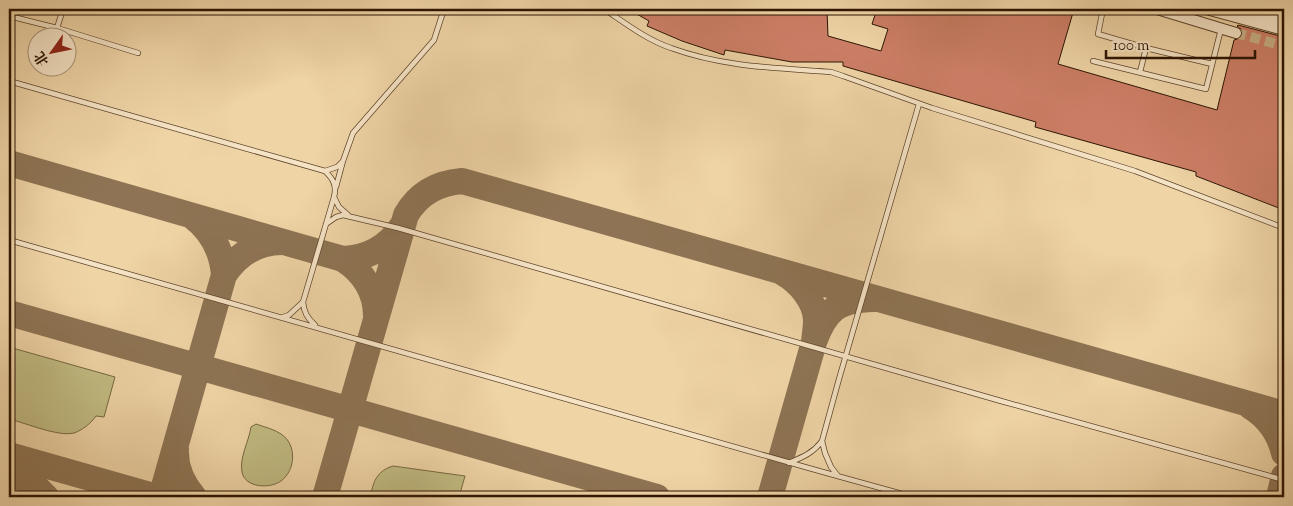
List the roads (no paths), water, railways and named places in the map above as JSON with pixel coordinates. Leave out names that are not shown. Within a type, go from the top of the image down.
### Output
[{"type":"street","points":[[1157,9],[1236,33]]},
{"type":"street","points":[[1206,9],[1284,30]]},
{"type":"street","points":[[1239,9],[1284,21]]},
{"type":"street","points":[[1280,9],[1284,10]]},
{"type":"lane","points":[[9,16],[57,28],[63,9]]},
{"type":"lane","points":[[318,327],[309,320],[304,312],[303,302],[353,132],[434,40],[444,9]]},
{"type":"lane","points":[[604,9],[636,30],[669,48],[722,63],[831,72],[919,104],[1135,172],[1284,228]]},
{"type":"lane","points":[[1103,9],[1098,34],[1212,64]]},
{"type":"lane","points":[[1093,61],[1206,89],[1221,28]]},
{"type":"lane","points":[[78,34],[138,53]]},
{"type":"lane","points":[[1140,72],[1146,48]]},
{"type":"lane","points":[[9,81],[325,171],[331,177],[336,189]]},
{"type":"lane","points":[[789,463],[811,454],[822,441],[919,104]]},
{"type":"lane","points":[[325,171],[337,167],[343,161]]},
{"type":"lane","points":[[334,197],[339,207],[349,216]]},
{"type":"lane","points":[[326,224],[336,217],[349,216],[1284,480]]},
{"type":"lane","points":[[9,240],[913,497]]},
{"type":"lane","points":[[283,317],[303,302]]},
{"type":"lane","points":[[822,441],[831,467],[839,477]]},
{"type":"tunnel","points":[[1236,33],[1284,46]]}]
